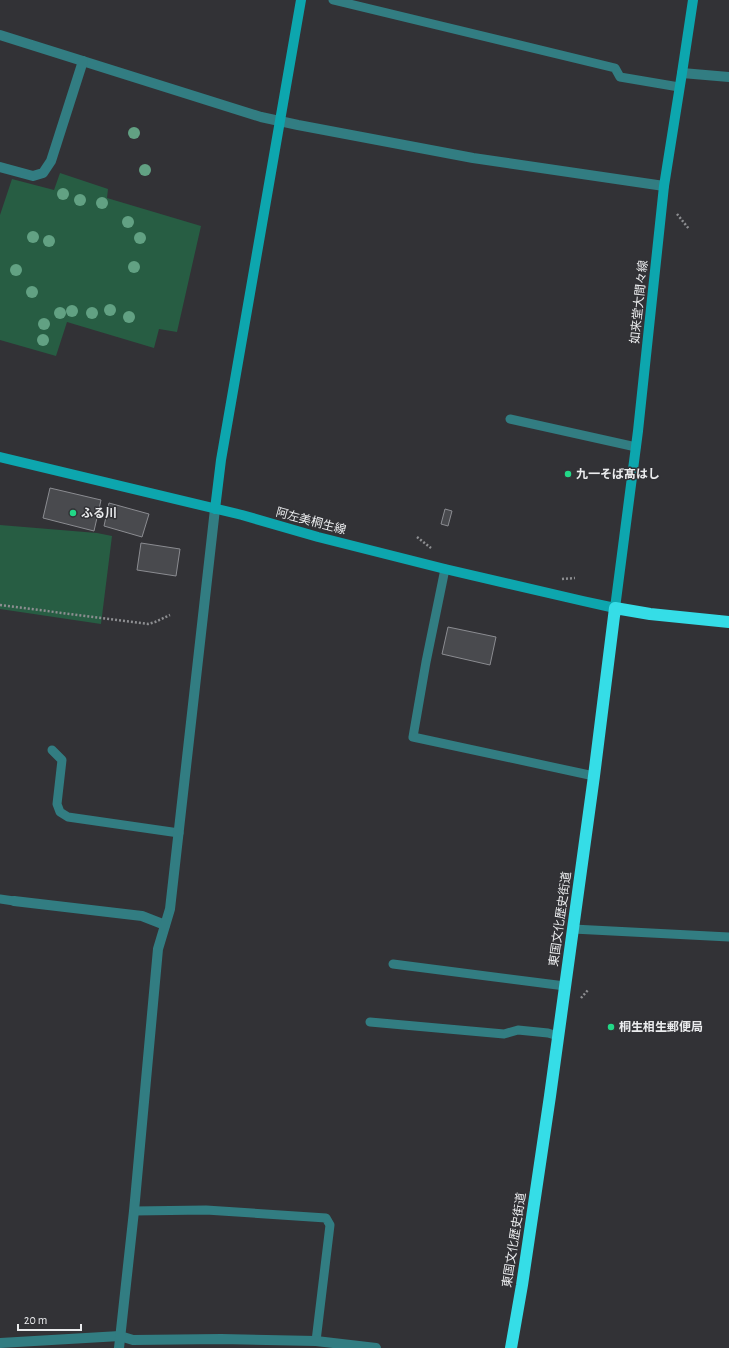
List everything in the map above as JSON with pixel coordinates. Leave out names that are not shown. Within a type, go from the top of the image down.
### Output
[{"type":"highway","points":[[615,608],[650,614],[729,622]]},
{"type":"highway","name":"東国文化歴史街道","points":[[511,1348],[522,1284],[558,1036],[594,776],[615,608]]},
{"type":"main road","points":[[215,509],[221,460],[301,0]]},
{"type":"main road","name":"如来堂大間々線","points":[[615,608],[636,447],[664,186],[692,0]]},
{"type":"main road","name":"阿左美桐生線","points":[[0,457],[215,509],[445,569],[583,602],[615,608]]},
{"type":"street","points":[[0,35],[281,122],[473,158],[664,186]]},
{"type":"street","points":[[0,167],[33,176],[43,174],[51,161],[83,61]]},
{"type":"street","points":[[682,73],[729,77]]},
{"type":"street","points":[[119,1348],[134,1211],[158,949],[170,909],[215,509]]},
{"type":"street","points":[[14,901],[142,916],[165,925]]},
{"type":"street","points":[[0,1343],[120,1336],[133,1340],[221,1339],[316,1341],[376,1348]]},
{"type":"lane","points":[[333,0],[615,68],[620,77],[679,87]]},
{"type":"lane","points":[[510,419],[636,447]]},
{"type":"lane","points":[[445,569],[426,662],[413,737],[594,776]]},
{"type":"lane","points":[[52,750],[62,760],[57,804],[60,812],[68,817],[179,833]]},
{"type":"lane","points":[[0,899],[14,901]]},
{"type":"lane","points":[[573,929],[729,937]]},
{"type":"lane","points":[[393,964],[565,986]]},
{"type":"lane","points":[[370,1022],[504,1034],[518,1030],[548,1033],[558,1036]]},
{"type":"lane","points":[[134,1211],[206,1210],[326,1218],[330,1225],[316,1341]]},
{"type":"path","points":[[676,208],[677,213],[689,229]]},
{"type":"path","points":[[0,605],[148,624],[156,622],[170,614]]},
{"type":"green space","points":[[60,173],[108,189],[107,198],[201,226],[177,332],[159,329],[154,348],[67,322],[56,356],[0,340],[0,215],[12,179],[54,190]]},
{"type":"green space","points":[[0,525],[97,533],[112,536],[101,624],[0,609]]},
{"type":"building","points":[[50,488],[101,500],[94,531],[43,518]]},
{"type":"building","points":[[109,503],[149,514],[142,537],[104,526]]},
{"type":"building","points":[[445,509],[452,511],[448,526],[441,524]]},
{"type":"building","points":[[141,543],[180,549],[176,576],[137,570]]},
{"type":"building","points":[[448,627],[496,637],[490,665],[442,654]]},
{"type":"place","name":"九一そば髙はし","points":[[568,474]]},
{"type":"place","name":"ふる川","points":[[73,513]]},
{"type":"place","name":"桐生相生郵便局","points":[[611,1027]]}]
